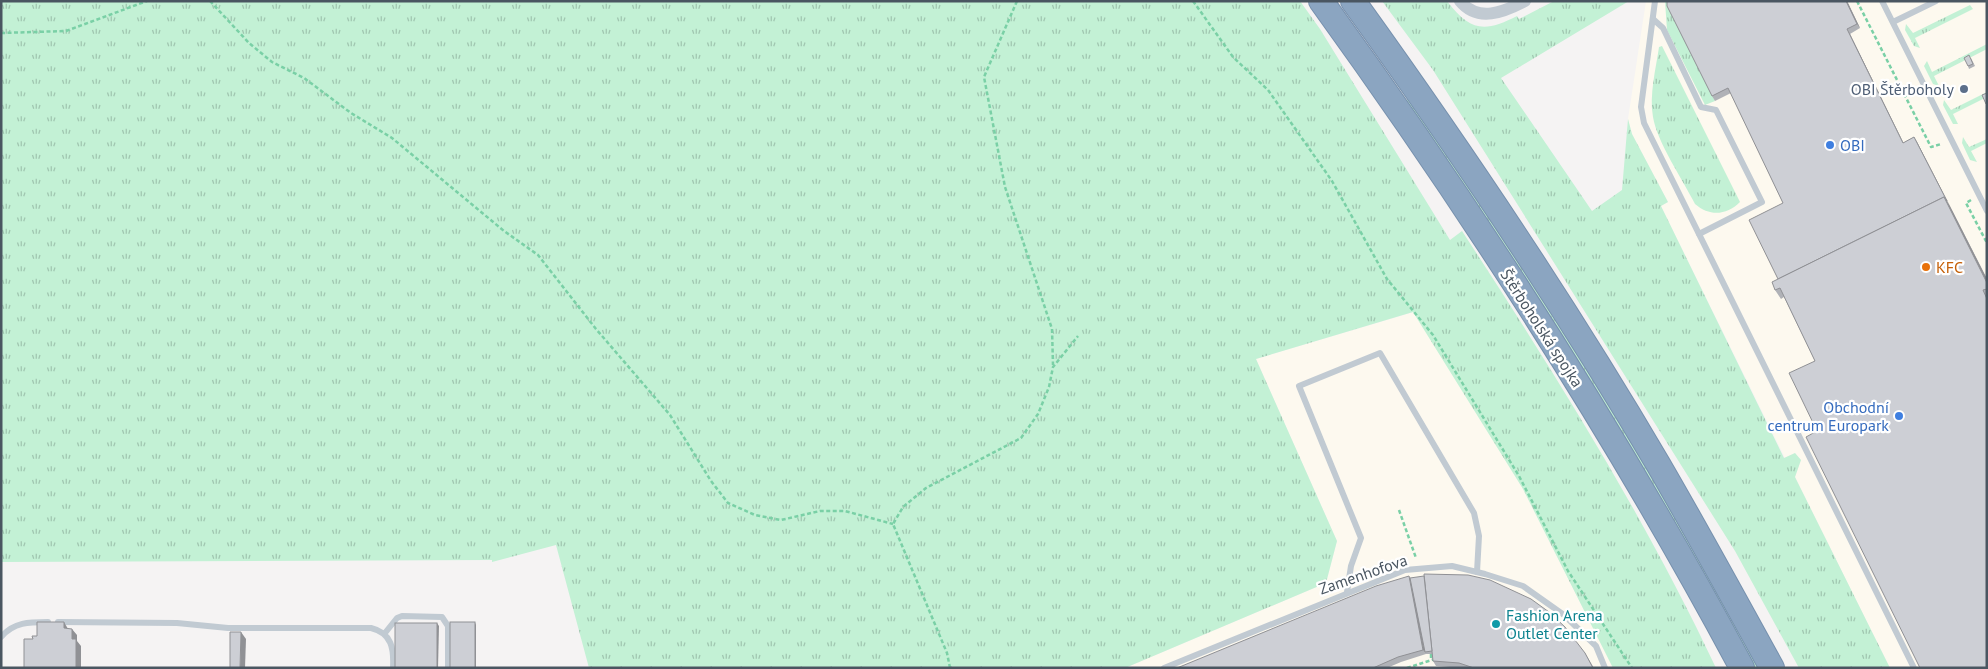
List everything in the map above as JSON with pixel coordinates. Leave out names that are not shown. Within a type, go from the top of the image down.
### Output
[{"type":"highway","name":"Štěrboholská spojka","points":[[1320,1],[1474,223],[1559,353],[1652,508],[1742,668]]},
{"type":"highway","name":"Štěrboholská spojka","points":[[1353,1],[1502,215],[1569,318],[1658,463],[1772,668]]},
{"type":"highway","points":[[1652,508],[1723,668]]},
{"type":"street","points":[[1460,1],[1470,10],[1484,14],[1501,12],[1525,1]]},
{"type":"lane","points":[[1655,1],[1641,107],[1644,123],[1914,668]]},
{"type":"lane","points":[[1882,1],[1987,212]]},
{"type":"lane","points":[[1893,22],[1936,1]]},
{"type":"lane","points":[[1653,19],[1663,28],[1701,107],[1716,110],[1762,202],[1699,234]]},
{"type":"lane","points":[[1347,592],[1350,566],[1361,538],[1299,386],[1380,353],[1474,513],[1478,536],[1477,572]]},
{"type":"lane","name":"Zamenhofova","points":[[1164,668],[1405,570],[1452,566],[1523,586],[1564,615],[1596,646],[1605,668]]},
{"type":"lane","points":[[385,633],[397,618],[402,616],[442,617],[448,626],[448,668]]},
{"type":"lane","points":[[1,637],[15,626],[32,622],[177,623],[228,628],[371,628],[385,633],[392,646],[393,668]]},
{"type":"path","points":[[1,33],[66,31],[147,1]]},
{"type":"path","points":[[210,1],[249,43],[272,62],[304,78],[351,113],[392,138],[504,231],[538,255],[596,329],[670,415],[711,481],[728,503],[755,515],[781,520],[820,511],[845,511],[893,524]]},
{"type":"path","points":[[893,524],[903,507],[926,488],[1021,438],[1038,414],[1049,387],[1053,367],[1052,329],[1005,186],[984,76],[1017,1]]},
{"type":"path","points":[[1193,1],[1233,57],[1268,90],[1332,181],[1387,279],[1433,335],[1519,476],[1568,571],[1632,668]]},
{"type":"path","points":[[1858,1],[1931,147],[1940,143],[1945,151]]},
{"type":"path","points":[[1965,193],[1987,244]]},
{"type":"path","points":[[1053,367],[1078,336]]},
{"type":"path","points":[[1399,510],[1414,547],[1419,569]]},
{"type":"path","points":[[893,524],[946,653],[950,668]]},
{"type":"path","points":[[1407,668],[1433,659],[1430,654]]},
{"type":"shaded area","points":[[1646,1],[1987,1],[1987,668],[1890,668],[1795,477],[1801,460],[1795,453],[1785,458],[1661,206],[1668,202],[1632,134],[1628,119]]},
{"type":"shaded area","points":[[1414,312],[1523,489],[1613,668],[1125,668],[1326,583],[1337,541],[1256,359]]},
{"type":"green space","points":[[1,1],[1300,1],[1320,29],[1450,240],[1462,231],[1564,391],[1659,555],[1716,668],[1613,668],[1523,489],[1413,312],[1256,359],[1337,541],[1326,583],[1125,668],[589,668],[556,545],[492,562],[492,560],[1,562]]},
{"type":"green space","points":[[1382,1],[1447,1],[1463,18],[1478,26],[1486,27],[1517,16],[1519,19],[1554,1],[1629,1],[1501,78],[1592,211],[1622,190],[1628,119],[1632,134],[1668,202],[1661,206],[1784,458],[1795,453],[1801,460],[1795,477],[1890,668],[1799,668],[1735,551],[1433,70]]},
{"type":"green space","points":[[1665,1],[1678,1],[1670,11],[1715,101],[1705,105],[1667,30]]},
{"type":"green space","points":[[1970,5],[1973,9],[1915,38],[1920,48],[1914,46],[1905,30],[1906,24],[1913,33]]},
{"type":"green space","points":[[1987,44],[1987,49],[1934,76],[1939,86],[1933,84],[1924,66],[1927,61],[1932,72]]},
{"type":"green space","points":[[1662,46],[1740,202],[1730,210],[1712,213],[1695,204],[1655,127],[1652,109],[1653,82],[1659,47]]},
{"type":"green space","points":[[1987,92],[1987,97],[1953,114],[1958,124],[1953,124],[1943,105],[1944,100],[1951,110]]},
{"type":"green space","points":[[1409,99],[1448,151],[1609,402],[1762,668],[1753,668],[1405,101]]},
{"type":"green space","points":[[1963,137],[1969,147],[1987,139],[1987,143],[1971,151],[1977,162],[1970,160],[1962,143]]},
{"type":"building","name":"OBI","points":[[1667,1],[1846,1],[1857,24],[1847,29],[1903,143],[1914,137],[1947,201],[1944,197],[1778,279],[1749,220],[1783,203],[1728,88],[1712,96],[1667,6]]},
{"type":"building","points":[[1969,55],[1973,64],[1968,66],[1964,58]]},
{"type":"building","points":[[1987,93],[1987,103],[1986,104],[1982,95]]},
{"type":"building","name":"Obchodní centrum Europark","points":[[1944,197],[1987,283],[1987,289],[1983,290],[1987,299],[1987,668],[1920,668],[1806,437],[1817,431],[1789,373],[1815,361],[1780,288],[1775,290],[1772,282]]},
{"type":"building","name":"Fashion Arena Outlet Center","points":[[1424,574],[1468,575],[1490,580],[1531,599],[1565,627],[1585,653],[1593,668],[1474,668],[1459,663],[1433,661]]},
{"type":"building","points":[[1409,576],[1423,650],[1398,657],[1373,668],[1177,668],[1376,586]]},
{"type":"building","points":[[1424,576],[1432,651],[1425,652],[1410,578]]},
{"type":"building","points":[[37,622],[64,622],[64,628],[72,629],[72,639],[76,639],[76,668],[24,668],[24,639],[33,639],[32,636],[37,636]]},
{"type":"building","points":[[450,622],[475,622],[475,668],[450,668]]},
{"type":"building","points":[[395,623],[437,623],[437,668],[395,668]]},
{"type":"building","points":[[230,632],[241,632],[240,668],[230,668]]},
{"type":"place","name":"OBI Štěrboholy","points":[[1964,89]]},
{"type":"place","name":"OBI","points":[[1830,145]]},
{"type":"place","name":"KFC","points":[[1926,267]]},
{"type":"place","name":"Obchodní centrum Europark","points":[[1899,416]]},
{"type":"place","name":"Fashion Arena Outlet Center","points":[[1496,624]]}]
